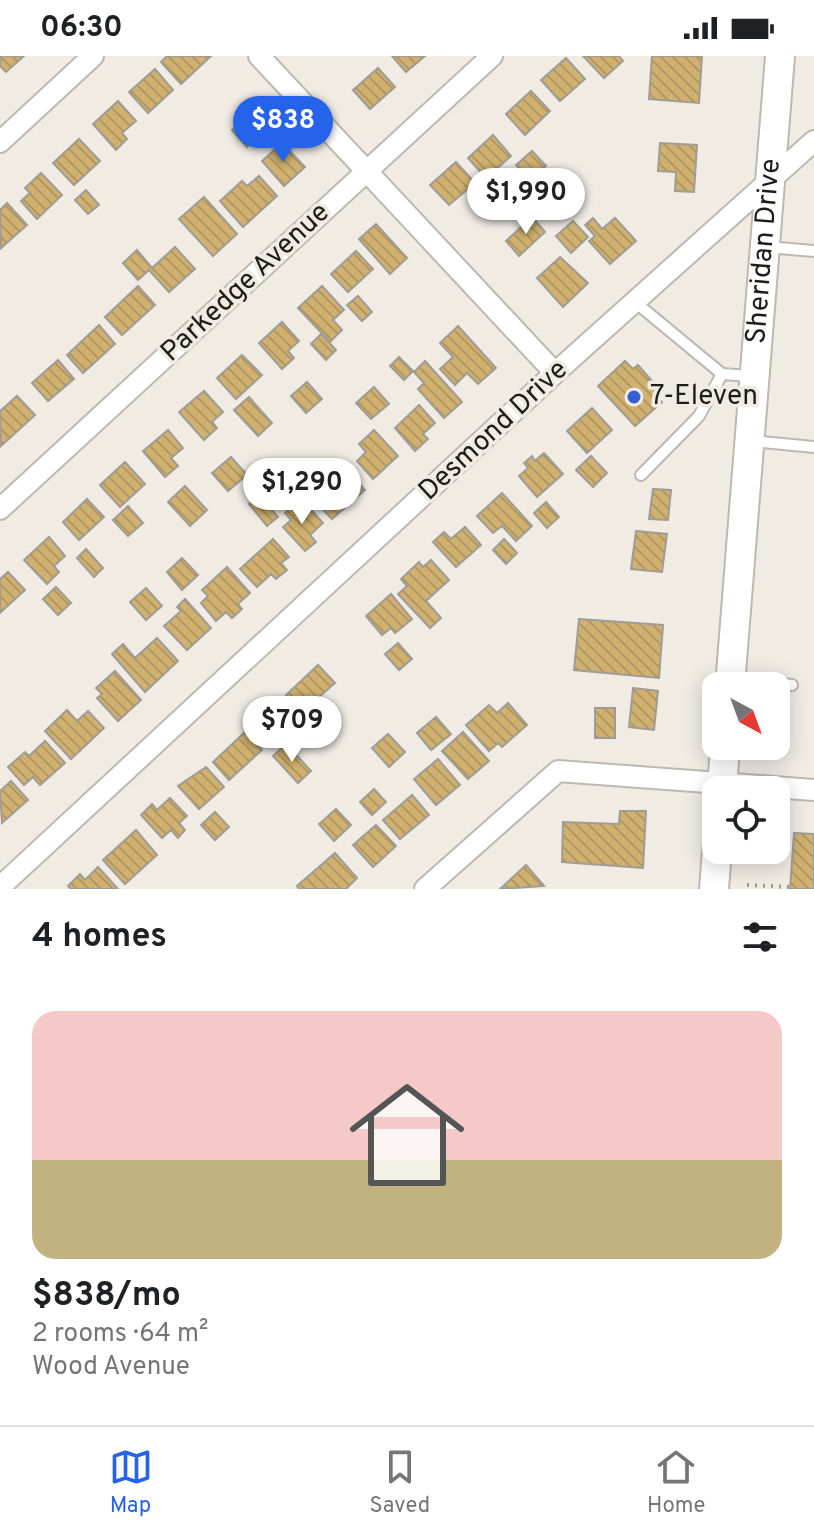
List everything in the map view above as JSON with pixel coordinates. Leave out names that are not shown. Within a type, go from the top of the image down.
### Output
[{"type":"main road","name":"Sheridan Drive","points":[[731,672],[780,56]]},
{"type":"main road","points":[[714,889],[716,864]]},
{"type":"street","points":[[0,142],[93,56]]},
{"type":"street","points":[[259,56],[555,373]]},
{"type":"street","name":"Parkedge Avenue","points":[[0,509],[492,56]]},
{"type":"street","name":"Desmond Drive","points":[[0,887],[555,373],[814,141]]},
{"type":"street","points":[[425,889],[558,771],[702,784]]},
{"type":"street","points":[[790,789],[814,790]]},
{"type":"lane","points":[[765,247],[814,251]]},
{"type":"lane","points":[[635,302],[722,374],[754,376]]},
{"type":"lane","points":[[641,475],[699,416],[722,374]]},
{"type":"lane","points":[[749,441],[814,447]]},
{"type":"path","points":[[747,885],[787,888]]},
{"type":"building","points":[[0,56],[24,56],[6,72],[0,66]]},
{"type":"building","points":[[167,56],[211,56],[181,84],[161,62]]},
{"type":"building","points":[[392,56],[425,56],[406,72]]},
{"type":"building","points":[[583,56],[619,56],[623,61],[604,78]]},
{"type":"building","points":[[652,56],[702,56],[699,103],[649,99]]},
{"type":"building","points":[[566,58],[585,79],[560,101],[541,80]]},
{"type":"building","points":[[378,68],[395,87],[370,109],[353,90]]},
{"type":"building","points":[[155,69],[173,90],[148,113],[129,92]]},
{"type":"building","points":[[531,91],[550,111],[525,135],[506,114]]},
{"type":"building","points":[[118,101],[136,121],[122,133],[127,139],[116,150],[93,124]]},
{"type":"building","points":[[252,111],[268,128],[247,147],[232,130]]},
{"type":"building","points":[[493,135],[511,156],[486,178],[468,158]]},
{"type":"building","points":[[79,139],[100,161],[74,185],[53,163]]},
{"type":"building","points":[[282,143],[305,167],[284,186],[262,161]]},
{"type":"building","points":[[660,143],[697,145],[694,192],[675,191],[676,172],[658,171]]},
{"type":"building","points":[[532,151],[546,166],[530,180],[516,165]]},
{"type":"building","points":[[456,162],[475,183],[449,205],[430,185]]},
{"type":"building","points":[[41,173],[62,195],[37,219],[21,201],[30,193],[25,188]]},
{"type":"building","points":[[259,176],[277,196],[243,227],[220,201],[242,181],[247,186]]},
{"type":"building","points":[[86,190],[99,205],[88,214],[75,200]]},
{"type":"building","points":[[204,197],[237,234],[213,256],[179,219]]},
{"type":"building","points":[[7,203],[27,225],[1,248],[0,210]]},
{"type":"building","points":[[532,217],[545,232],[519,256],[506,241]]},
{"type":"building","points":[[593,218],[602,229],[615,218],[636,241],[610,264],[589,241],[595,236],[585,225]]},
{"type":"building","points":[[573,221],[588,237],[571,253],[556,236]]},
{"type":"building","points":[[376,224],[407,258],[390,274],[359,239]]},
{"type":"building","points":[[175,247],[195,269],[169,292],[149,270],[138,280],[123,263],[137,250],[152,268]]},
{"type":"building","points":[[356,251],[373,269],[348,292],[331,274]]},
{"type":"building","points":[[560,257],[588,283],[563,307],[537,278]]},
{"type":"building","points":[[138,286],[155,305],[122,335],[105,317]]},
{"type":"building","points":[[322,286],[344,310],[333,320],[342,330],[330,342],[298,308]]},
{"type":"building","points":[[358,296],[372,312],[362,321],[347,305]]},
{"type":"building","points":[[282,322],[299,341],[288,351],[294,358],[282,369],[259,343]]},
{"type":"building","points":[[99,325],[115,344],[83,373],[67,355]]},
{"type":"building","points":[[458,326],[496,368],[478,384],[467,373],[455,385],[440,369],[453,357],[440,343]]},
{"type":"building","points":[[321,334],[336,350],[326,360],[311,344]]},
{"type":"building","points":[[242,355],[262,375],[236,399],[217,378]]},
{"type":"building","points":[[399,357],[413,371],[404,380],[390,366]]},
{"type":"building","points":[[58,360],[74,379],[48,401],[32,383]]},
{"type":"building","points":[[425,361],[462,402],[444,418],[418,389],[424,383],[414,372]]},
{"type":"building","name":"7-Eleven","points":[[625,361],[633,369],[638,365],[659,389],[655,393],[662,402],[635,426],[598,386]]},
{"type":"building","points":[[307,382],[322,399],[306,413],[291,396]]},
{"type":"building","points":[[374,387],[389,404],[371,419],[356,403]]},
{"type":"building","points":[[204,391],[223,412],[212,422],[217,428],[204,440],[179,412]]},
{"type":"building","points":[[17,396],[35,415],[1,446],[0,411]]},
{"type":"building","points":[[249,397],[272,423],[258,436],[234,410]]},
{"type":"building","points":[[419,405],[435,423],[423,434],[428,439],[415,451],[395,428]]},
{"type":"building","points":[[592,408],[612,430],[587,453],[567,431]]},
{"type":"building","points":[[168,430],[183,448],[171,458],[178,466],[165,477],[143,451]]},
{"type":"building","points":[[374,430],[398,456],[373,479],[357,461],[366,452],[359,444]]},
{"type":"building","points":[[544,453],[563,474],[537,497],[519,476],[528,468],[524,463],[532,456],[535,461]]},
{"type":"building","points":[[591,456],[607,473],[593,487],[576,470]]},
{"type":"building","points":[[231,457],[247,475],[228,491],[212,473]]},
{"type":"building","points":[[125,462],[145,484],[120,507],[100,485]]},
{"type":"building","points":[[348,471],[365,490],[332,519],[315,501]]},
{"type":"building","points":[[185,486],[207,510],[190,526],[168,502]]},
{"type":"building","points":[[653,489],[671,490],[668,520],[649,519]]},
{"type":"building","points":[[502,493],[532,526],[516,541],[502,526],[493,533],[477,516]]},
{"type":"building","points":[[259,495],[278,517],[267,526],[249,504]]},
{"type":"building","points":[[87,499],[104,517],[79,540],[63,522]]},
{"type":"building","points":[[546,502],[559,517],[547,528],[534,513]]},
{"type":"building","points":[[294,504],[300,512],[307,505],[323,523],[310,535],[316,542],[305,551],[283,527],[291,520],[285,513]]},
{"type":"building","points":[[128,506],[143,523],[128,536],[113,520]]},
{"type":"building","points":[[465,527],[481,545],[456,567],[433,542],[444,532],[451,539]]},
{"type":"building","points":[[636,531],[667,534],[662,572],[631,569]]},
{"type":"building","points":[[49,537],[65,556],[54,566],[59,572],[47,584],[24,560]]},
{"type":"building","points":[[273,539],[289,557],[281,563],[287,570],[276,579],[271,574],[257,587],[240,569]]},
{"type":"building","points":[[504,539],[517,553],[506,564],[493,550]]},
{"type":"building","points":[[86,549],[103,568],[94,577],[77,558]]},
{"type":"building","points":[[182,558],[198,575],[182,590],[167,572]]},
{"type":"building","points":[[431,560],[449,580],[426,601],[441,618],[430,628],[398,594],[407,586],[401,579],[419,562],[423,567]]},
{"type":"building","points":[[227,567],[250,593],[238,604],[242,609],[232,618],[226,612],[216,621],[201,603],[208,596],[202,590]]},
{"type":"building","points":[[8,572],[25,590],[0,613],[0,579]]},
{"type":"building","points":[[56,587],[71,603],[58,615],[43,599]]},
{"type":"building","points":[[146,588],[162,606],[146,620],[130,602]]},
{"type":"building","points":[[391,594],[412,619],[395,633],[391,628],[382,635],[366,616]]},
{"type":"building","points":[[185,599],[211,628],[187,650],[164,626],[181,611],[177,607]]},
{"type":"building","points":[[579,619],[663,625],[659,678],[574,670]]},
{"type":"building","points":[[157,638],[178,661],[145,692],[112,654],[123,644],[135,658]]},
{"type":"building","points":[[398,643],[412,659],[399,670],[385,654]]},
{"type":"building","points":[[318,665],[335,683],[302,712],[286,695]]},
{"type":"building","points":[[115,671],[141,700],[118,721],[97,698],[102,694],[96,688]]},
{"type":"building","points":[[633,688],[658,691],[654,730],[629,727]]},
{"type":"building","points":[[278,697],[295,717],[269,739],[249,715],[261,705],[264,709]]},
{"type":"building","points":[[508,703],[527,725],[502,747],[498,743],[489,751],[466,725],[489,705],[497,713]]},
{"type":"building","points":[[595,708],[615,708],[615,738],[595,738]]},
{"type":"building","points":[[67,710],[77,721],[88,711],[104,728],[71,759],[45,731]]},
{"type":"building","points":[[436,717],[451,734],[431,750],[417,733]]},
{"type":"building","points":[[245,732],[262,750],[229,780],[213,762]]},
{"type":"building","points":[[463,732],[489,761],[468,779],[442,751]]},
{"type":"building","points":[[388,734],[405,752],[389,767],[372,748]]},
{"type":"building","points":[[45,741],[65,763],[40,785],[33,777],[24,785],[8,767],[25,752],[29,756]]},
{"type":"building","points":[[286,744],[311,771],[298,783],[273,756]]},
{"type":"building","points":[[438,759],[460,785],[436,805],[414,779]]},
{"type":"building","points":[[206,767],[224,787],[199,809],[178,786]]},
{"type":"building","points":[[11,781],[28,800],[2,823],[0,791]]},
{"type":"building","points":[[374,789],[386,802],[372,815],[360,802]]},
{"type":"building","points":[[412,795],[429,815],[400,839],[383,820]]},
{"type":"building","points":[[170,798],[187,816],[179,823],[185,830],[178,838],[171,830],[162,838],[141,815],[152,804],[157,810]]},
{"type":"building","points":[[336,809],[351,825],[334,841],[319,824]]},
{"type":"building","points":[[620,811],[646,811],[643,868],[562,862],[563,822],[619,824]]},
{"type":"building","points":[[215,812],[229,827],[215,840],[201,825]]},
{"type":"building","points":[[376,825],[396,846],[373,867],[353,845]]},
{"type":"building","points":[[136,830],[157,855],[125,884],[103,860]]},
{"type":"building","points":[[794,833],[814,834],[814,889],[790,889]]},
{"type":"building","points":[[335,853],[357,878],[346,889],[299,889],[297,886]]},
{"type":"building","points":[[526,865],[544,886],[500,889]]},
{"type":"building","points":[[98,867],[118,889],[71,889],[68,886],[80,874],[85,880]]},
{"type":"place","name":"7-Eleven","points":[[634,397]]}]
